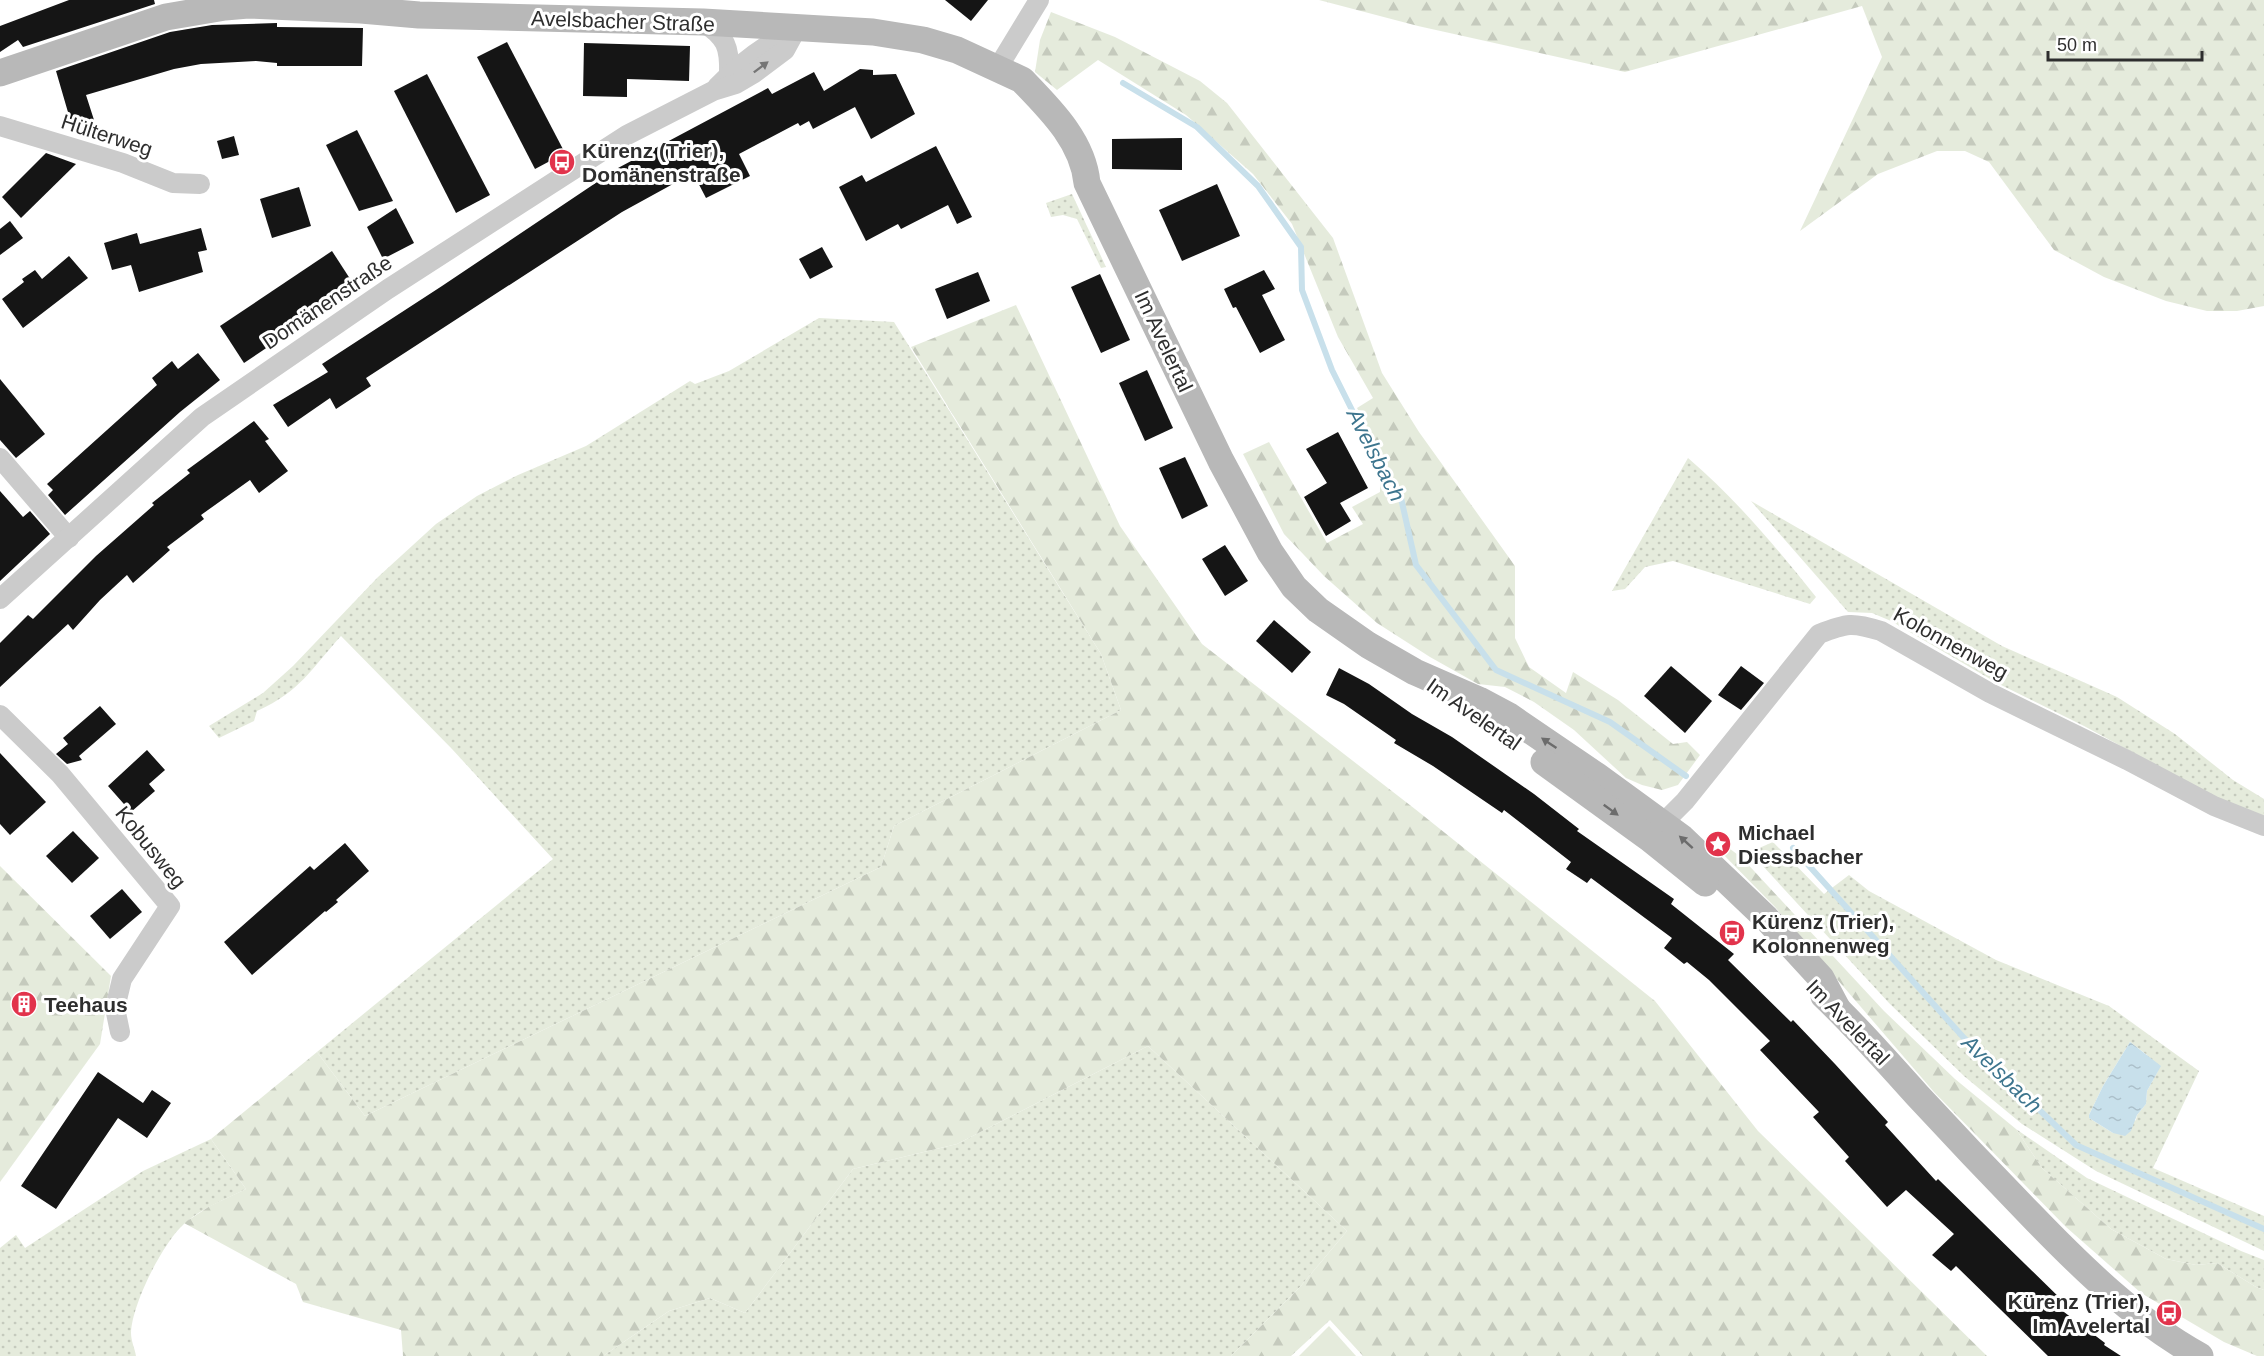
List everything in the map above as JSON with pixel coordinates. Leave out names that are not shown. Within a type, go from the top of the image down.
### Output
[{"type":"main road","name":"Avelsbacher Straße","points":[[0,73],[166,17],[225,6],[295,6],[419,15],[703,22],[836,28],[923,39],[970,54],[997,69]]},
{"type":"main road","name":"Im Avelertal","points":[[997,69],[1001,82],[1028,110],[1080,178],[1088,183],[1221,461],[1270,552],[1294,586],[1318,610],[1368,645],[1415,672],[1509,716],[1598,776],[1656,831]]},
{"type":"main road","name":"Im Avelertal","points":[[1415,672],[1449,701],[1547,764],[1656,831],[1682,838],[1766,918],[1821,978],[1837,1008],[1955,1137],[2067,1252],[2133,1310],[2167,1336],[2200,1356]]},
{"type":"street","points":[[997,69],[1039,0]]},
{"type":"street","points":[[703,22],[718,32],[725,42],[729,51],[729,74]]},
{"type":"street","name":"Domänenstraße","points":[[713,91],[729,74],[769,43],[797,28]]},
{"type":"street","name":"Domänenstraße","points":[[0,599],[201,417],[398,283],[627,135],[713,91],[736,84],[761,68],[785,50],[797,28]]},
{"type":"street","name":"Hülterweg","points":[[0,126],[123,163],[174,183],[200,184]]},
{"type":"street","points":[[0,458],[69,538]]},
{"type":"street","name":"Kolonnenweg","points":[[1656,831],[1685,801],[1819,634],[1845,623],[1865,626],[1889,635],[1990,693],[2127,760],[2214,806],[2264,826]]},
{"type":"street","name":"Kobusweg","points":[[0,715],[60,774],[170,906],[122,979],[115,1008],[120,1032]]},
{"type":"green space","points":[[1319,0],[2264,0],[2264,306],[2237,311],[2207,311],[2166,301],[2104,277],[2054,250],[1989,162],[1965,151],[1937,151],[1878,174],[1800,231],[1882,57],[1862,6],[1625,72],[1418,26]]},
{"type":"green space","points":[[1051,12],[1115,37],[1200,81],[1227,103],[1333,238],[1382,373],[1419,432],[1515,566],[1515,638],[1529,667],[1566,693],[1573,672],[1618,700],[1673,744],[1687,742],[1700,755],[1678,785],[1662,790],[1626,778],[1574,730],[1534,702],[1505,687],[1478,684],[1430,657],[1377,623],[1324,576],[1284,534],[1243,454],[1269,442],[1327,543],[1363,524],[1352,507],[1380,492],[1380,452],[1357,408],[1373,398],[1338,337],[1292,224],[1253,174],[1186,115],[1098,60],[1057,90],[1035,72],[1040,40]]},
{"type":"green space","points":[[1072,194],[1106,267],[1101,268],[1077,219],[1063,215],[1051,217],[1046,203]]},
{"type":"green space","points":[[1016,305],[1120,526],[1202,644],[1415,809],[1655,1001],[1758,1131],[1987,1356],[1363,1356],[1330,1320],[1291,1356],[1231,1356],[1300,1287],[1347,1231],[1148,1046],[957,1144],[853,1169],[745,1313],[710,1298],[669,1311],[603,1356],[403,1356],[401,1330],[303,1302],[296,1284],[184,1223],[210,1206],[246,1189],[211,1139],[317,1052],[365,1116],[881,867],[894,826],[1121,710],[1101,654],[911,347]]},
{"type":"green space","points":[[819,318],[894,322],[1101,654],[1121,710],[894,826],[881,867],[365,1116],[317,1052],[553,859],[452,749],[341,636],[295,687],[257,711],[254,721],[219,738],[209,726],[263,693],[293,666],[378,577],[436,524],[477,496],[518,475],[586,446],[690,381],[695,384],[729,371]]},
{"type":"green space","points":[[1688,458],[1739,507],[1786,560],[1816,597],[1810,604],[1673,561],[1645,567],[1625,589],[1612,591]]},
{"type":"green space","points":[[1751,501],[2002,646],[2117,697],[2175,734],[2233,780],[2264,799],[2264,817],[2215,797],[2084,726],[1997,683],[1891,621],[1872,613],[1848,612]]},
{"type":"green space","points":[[1721,842],[1742,858],[1884,1011],[1955,1079],[2016,1129],[2042,1168],[2111,1229],[2166,1259],[2196,1265],[2217,1263],[2264,1290],[2264,1356],[2257,1356],[2224,1342],[2141,1293],[2066,1227],[1934,1092],[1775,907],[1716,847]]},
{"type":"green space","points":[[1773,842],[1824,894],[1849,875],[1869,891],[1996,960],[2109,1006],[2199,1071],[2153,1168],[2264,1216],[2264,1251],[2096,1171],[2022,1124],[1964,1076],[1889,1003],[1750,852]],"holes":[[[2130,1042],[2147,1055],[2158,1071],[2147,1091],[2146,1104],[2137,1115],[2136,1120],[2113,1133],[2089,1118],[2103,1086]]]},
{"type":"green space","points":[[0,866],[111,976],[100,1044],[0,1182]]},
{"type":"green space","points":[[1148,1046],[1347,1231],[1300,1287],[1231,1356],[603,1356],[669,1311],[710,1298],[745,1313],[853,1169],[957,1144]]},
{"type":"green space","points":[[2016,1129],[2087,1178],[2264,1260],[2264,1290],[2217,1263],[2196,1265],[2166,1259],[2111,1229],[2042,1168]]},
{"type":"green space","points":[[211,1139],[246,1189],[199,1213],[185,1223],[167,1244],[150,1274],[137,1306],[131,1333],[136,1356],[0,1356],[0,1248],[16,1235],[25,1248],[143,1171]]},
{"type":"green space","points":[[1329,1326],[1356,1356],[1299,1356]]},
{"type":"water","points":[[2130,1042],[2161,1066],[2147,1091],[2146,1104],[2137,1115],[2131,1131],[2125,1136],[2113,1133],[2089,1118],[2089,1115],[2103,1086]]},
{"type":"building","points":[[69,0],[154,0],[155,4],[23,47],[18,40],[0,52],[0,26]]},
{"type":"building","points":[[945,0],[988,0],[971,21]]},
{"type":"building","points":[[277,23],[277,27],[363,28],[362,66],[277,66],[277,63],[256,61],[201,64],[174,69],[86,95],[94,120],[72,126],[56,71],[170,32],[212,25]]},
{"type":"building","points":[[507,42],[565,153],[535,169],[477,57]]},
{"type":"building","points":[[584,43],[690,46],[689,81],[627,79],[627,97],[583,96]]},
{"type":"building","points":[[860,69],[873,70],[873,75],[896,74],[915,114],[871,139],[855,107],[813,129],[809,121],[800,126],[798,123],[739,154],[750,176],[706,198],[693,173],[622,212],[366,378],[371,386],[336,409],[330,398],[288,427],[273,405],[328,372],[322,364],[618,168],[768,88],[772,94],[814,72],[824,91]]},
{"type":"building","points":[[427,74],[490,195],[456,213],[394,91]]},
{"type":"building","points":[[357,130],[393,201],[359,211],[326,145]]},
{"type":"building","points":[[234,136],[239,155],[222,159],[217,141]]},
{"type":"building","points":[[1182,138],[1182,170],[1112,169],[1112,139]]},
{"type":"building","points":[[936,146],[972,217],[957,224],[948,205],[901,229],[898,224],[866,241],[839,187],[862,175],[866,182]]},
{"type":"building","points":[[46,153],[76,164],[21,218],[2,197]]},
{"type":"building","points":[[1217,184],[1240,236],[1182,261],[1159,210]]},
{"type":"building","points":[[299,187],[311,226],[272,238],[260,199]]},
{"type":"building","points":[[396,208],[414,243],[383,259],[367,227]]},
{"type":"building","points":[[10,221],[23,238],[0,255],[0,229]]},
{"type":"building","points":[[201,228],[207,250],[198,252],[203,272],[139,292],[131,265],[112,270],[104,243],[137,233],[140,244]]},
{"type":"building","points":[[822,247],[833,267],[810,279],[799,259]]},
{"type":"building","points":[[332,251],[356,288],[244,363],[220,326]]},
{"type":"building","points":[[69,256],[88,278],[23,328],[2,299],[24,282],[22,279],[35,270],[42,279]]},
{"type":"building","points":[[1264,270],[1275,289],[1262,295],[1285,340],[1260,353],[1224,289]]},
{"type":"building","points":[[978,272],[990,301],[947,319],[935,289]]},
{"type":"building","points":[[1100,274],[1130,340],[1101,353],[1071,287]]},
{"type":"building","points":[[198,353],[220,380],[180,412],[65,515],[48,495],[53,490],[47,484],[157,385],[152,378],[172,361],[178,369]]},
{"type":"building","points":[[1147,370],[1173,428],[1145,441],[1119,383]]},
{"type":"building","points":[[0,379],[45,434],[16,458],[0,440]]},
{"type":"building","points":[[254,421],[269,439],[265,441],[288,471],[259,493],[250,480],[201,515],[204,519],[167,547],[170,550],[133,583],[127,575],[73,630],[68,624],[0,687],[0,643],[28,615],[33,619],[96,556],[154,505],[152,503],[190,473],[187,470]]},
{"type":"building","points":[[1338,432],[1368,488],[1340,503],[1351,521],[1326,536],[1304,497],[1327,483],[1306,449]]},
{"type":"building","points":[[1185,457],[1208,506],[1182,519],[1159,468]]},
{"type":"building","points":[[0,491],[23,517],[30,511],[50,534],[0,581]]},
{"type":"building","points":[[1225,545],[1248,581],[1225,596],[1202,559]]},
{"type":"building","points":[[1274,620],[1311,652],[1292,673],[1256,641]]},
{"type":"building","points":[[1671,666],[1712,701],[1685,733],[1644,696]]},
{"type":"building","points":[[1741,666],[1764,683],[1741,710],[1718,695]]},
{"type":"building","points":[[1339,668],[1369,684],[1412,714],[1452,737],[1534,794],[1579,829],[1577,831],[1674,899],[1671,904],[1734,954],[1728,960],[1791,1022],[1793,1020],[1835,1064],[1888,1122],[1885,1125],[1936,1181],[1938,1179],[2069,1307],[2064,1312],[2121,1356],[2048,1356],[1956,1266],[1951,1271],[1932,1255],[1954,1234],[1906,1190],[1887,1207],[1845,1161],[1849,1157],[1813,1117],[1819,1112],[1760,1050],[1770,1041],[1709,980],[1687,962],[1684,964],[1664,948],[1672,938],[1591,878],[1587,883],[1566,869],[1571,862],[1504,810],[1502,813],[1433,766],[1394,743],[1396,740],[1344,704],[1326,695]]},
{"type":"building","points":[[100,706],[116,724],[79,756],[82,760],[67,764],[56,754],[68,744],[63,738]]},
{"type":"building","points":[[147,750],[165,770],[149,784],[155,791],[131,812],[108,786]]},
{"type":"building","points":[[0,753],[46,802],[10,835],[0,824]]},
{"type":"building","points":[[73,831],[99,858],[72,883],[46,856]]},
{"type":"building","points":[[345,843],[369,871],[336,900],[338,902],[252,975],[224,942],[310,866],[314,870]]},
{"type":"building","points":[[122,889],[142,912],[110,939],[90,916]]},
{"type":"building","points":[[98,1072],[143,1103],[152,1090],[171,1103],[147,1138],[118,1118],[56,1209],[21,1186]]},
{"type":"waterway","name":"Avelsbach","points":[[1123,83],[1197,127],[1258,186],[1301,247],[1302,290],[1332,370],[1374,454],[1401,498],[1416,565],[1496,670],[1610,722],[1686,776]]},
{"type":"waterway","name":"Avelsbach","points":[[1793,848],[1964,1038],[2076,1145],[2264,1229]]},
{"type":"place","name":"Kürenz (Trier), Domänenstraße","points":[[562,162]]},
{"type":"place","name":"Michael Diessbacher","points":[[1718,844]]},
{"type":"place","name":"Kürenz (Trier), Kolonnenweg","points":[[1732,933]]},
{"type":"place","name":"Teehaus","points":[[24,1004]]},
{"type":"place","name":"Kürenz (Trier), Im Avelertal","points":[[2169,1313]]}]
